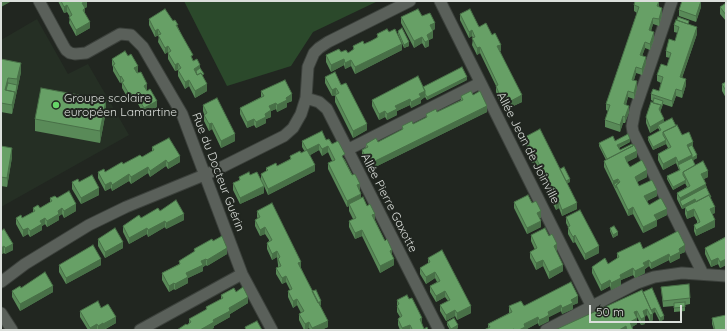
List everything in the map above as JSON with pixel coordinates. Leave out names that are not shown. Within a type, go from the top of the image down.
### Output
[{"type":"street","name":"Rue du Docteur Guérin","points":[[39,1],[63,45],[70,53],[86,53],[120,34],[131,35],[143,47],[178,106],[242,274],[272,330]]},
{"type":"street","points":[[1,282],[25,264],[89,225],[126,207],[205,175],[284,136],[293,128],[301,114],[306,98],[308,67],[314,53],[319,48],[410,1]]},
{"type":"street","name":"Allée Jean de Joinville","points":[[440,1],[592,306]]},
{"type":"street","points":[[672,1],[635,110],[632,126],[633,132],[703,274]]},
{"type":"street","points":[[348,150],[480,83]]},
{"type":"street","name":"Allée Pierre Gaxotte","points":[[306,98],[319,102],[327,109],[439,330]]},
{"type":"street","points":[[546,330],[637,283],[654,276],[682,273],[726,276]]},
{"type":"street","points":[[140,330],[242,274]]},
{"type":"street","points":[[1,313],[12,330]]},
{"type":"shaded area","name":"Groupe scolaire européen Lamartine","points":[[37,19],[68,74],[88,64],[129,135],[1,207],[1,40]]},
{"type":"green space","points":[[184,1],[378,1],[313,32],[291,66],[227,86]]},
{"type":"building","points":[[61,1],[86,1],[82,3],[85,8],[83,10],[90,22],[76,30],[69,17],[72,15],[67,5],[64,7]]},
{"type":"building","points":[[635,1],[659,1],[657,6],[662,8],[659,19],[653,18],[649,30],[654,32],[650,44],[645,42],[640,55],[646,57],[642,69],[636,67],[632,80],[637,81],[634,93],[628,91],[624,104],[629,106],[620,125],[605,120],[610,105],[606,104],[639,7],[634,5]]},
{"type":"building","points":[[682,1],[701,1],[696,16],[679,10]]},
{"type":"building","points":[[726,3],[726,15],[720,7]]},
{"type":"building","points":[[165,9],[173,21],[175,20],[178,25],[176,25],[193,55],[191,56],[193,61],[197,59],[200,65],[194,69],[197,75],[201,73],[207,84],[195,91],[189,80],[185,82],[178,70],[181,68],[178,63],[175,65],[168,53],[171,51],[168,46],[165,48],[158,35],[161,34],[158,29],[155,31],[149,19]]},
{"type":"building","points":[[418,9],[422,16],[430,13],[435,23],[430,25],[433,31],[427,35],[429,40],[425,42],[422,37],[414,41],[401,17]]},
{"type":"building","points":[[470,9],[479,27],[486,23],[492,35],[495,33],[501,45],[497,46],[522,95],[507,103],[503,95],[500,96],[496,86],[498,85],[480,47],[477,48],[472,38],[475,37],[472,30],[469,32],[460,14]]},
{"type":"building","points":[[678,17],[689,21],[688,24],[677,20]]},
{"type":"building","points":[[676,20],[697,27],[680,77],[686,79],[682,91],[676,89],[672,101],[651,94],[653,89],[659,91],[663,77],[657,75],[661,64],[667,66],[671,53],[666,51],[669,39],[675,41],[679,27],[674,25]]},
{"type":"building","points":[[402,28],[409,42],[404,45],[398,31]]},
{"type":"building","points":[[387,29],[389,32],[395,29],[402,44],[355,67],[351,60],[345,63],[344,59],[331,65],[326,55],[339,49],[341,52],[346,50],[348,53],[354,49],[353,46],[363,41],[364,44],[371,41],[378,37],[377,34]]},
{"type":"building","points":[[125,51],[128,56],[131,54],[138,66],[134,68],[137,73],[141,72],[147,84],[144,86],[147,91],[150,89],[157,101],[144,108],[137,96],[134,98],[131,93],[129,94],[122,82],[124,81],[113,65],[115,64],[112,59]]},
{"type":"building","points":[[1,59],[21,63],[17,79],[8,78],[5,90],[15,92],[12,105],[1,103]]},
{"type":"building","points":[[462,67],[467,77],[427,97],[423,87]]},
{"type":"building","points":[[200,68],[204,74],[202,75],[201,73],[197,75],[196,71]]},
{"type":"building","points":[[335,72],[341,85],[346,83],[367,124],[353,131],[335,95],[339,93],[336,88],[332,90],[325,77]]},
{"type":"building","points":[[418,76],[425,91],[419,94],[421,97],[411,102],[410,99],[395,106],[397,109],[387,114],[385,111],[379,114],[372,100]]},
{"type":"building","points":[[285,80],[292,94],[286,98],[287,100],[277,105],[276,103],[269,106],[271,110],[265,114],[266,117],[256,122],[254,119],[247,122],[240,108],[264,96],[261,91]]},
{"type":"building","points":[[726,82],[726,91],[722,84]]},
{"type":"building","points":[[8,83],[17,85],[15,97],[15,92],[6,90]]},
{"type":"building","points":[[41,88],[106,100],[100,131],[35,119]]},
{"type":"building","points":[[471,91],[473,95],[480,91],[487,106],[369,164],[362,150],[368,147],[366,144],[376,138],[378,142],[403,129],[402,126],[412,121],[413,124],[427,117],[426,114],[436,109],[437,112],[463,100],[461,96]]},
{"type":"building","points":[[217,98],[235,134],[221,141],[212,123],[209,124],[204,115],[207,113],[203,105]]},
{"type":"building","points":[[654,98],[663,101],[661,108],[661,105],[653,103]]},
{"type":"building","points":[[651,102],[661,105],[659,109],[664,119],[650,127],[646,117]]},
{"type":"building","points":[[672,118],[676,126],[663,132],[666,140],[653,147],[648,137],[661,130],[658,125]]},
{"type":"building","points":[[677,125],[682,135],[689,132],[693,142],[687,145],[692,155],[678,162],[676,157],[663,164],[658,154],[671,147],[663,132]]},
{"type":"building","points":[[540,129],[577,203],[562,210],[559,202],[556,204],[551,193],[553,192],[535,156],[532,157],[527,147],[530,146],[525,137]]},
{"type":"building","points":[[322,131],[326,140],[329,139],[332,144],[338,141],[345,154],[342,156],[352,175],[355,174],[360,184],[357,185],[361,194],[347,201],[328,163],[335,160],[328,146],[322,149],[319,144],[307,150],[302,141]]},
{"type":"building","points":[[628,134],[630,139],[617,145],[620,150],[632,144],[633,146],[607,159],[599,143],[613,136],[615,141]]},
{"type":"building","points":[[169,138],[180,156],[168,163],[166,160],[150,171],[148,167],[131,177],[129,174],[112,185],[111,182],[105,185],[98,172],[104,169],[105,172],[122,162],[123,164],[140,155],[142,157],[154,150],[152,147]]},
{"type":"building","points":[[634,145],[637,151],[625,157],[630,167],[642,160],[647,170],[635,177],[639,186],[652,180],[657,190],[644,196],[649,205],[661,198],[667,209],[654,215],[657,220],[643,227],[633,207],[628,210],[616,185],[620,182],[618,179],[613,181],[604,161]]},
{"type":"building","points":[[692,145],[697,155],[692,158],[688,147]]},
{"type":"building","points":[[1,146],[12,148],[7,178],[1,177]]},
{"type":"building","points":[[307,150],[315,165],[268,189],[261,174],[268,170],[266,168],[276,163],[277,166],[291,159],[290,156],[300,151],[301,153]]},
{"type":"building","points":[[692,158],[695,165],[683,172],[686,180],[673,187],[667,176],[680,170],[678,165]]},
{"type":"building","points":[[703,161],[708,171],[701,174],[706,184],[680,198],[677,193],[690,186],[683,172]]},
{"type":"building","points":[[564,167],[570,179],[566,181],[560,169]]},
{"type":"building","points":[[249,172],[250,175],[257,172],[264,186],[240,198],[233,183],[240,180],[239,177]]},
{"type":"building","points":[[92,175],[99,188],[81,198],[72,182],[78,179],[79,182]]},
{"type":"building","points":[[706,187],[711,197],[709,195],[696,202],[695,199],[682,206],[680,201]]},
{"type":"building","points":[[69,191],[76,204],[64,211],[62,208],[58,211],[59,214],[47,221],[45,218],[40,221],[42,224],[30,231],[28,228],[23,230],[16,218],[21,215],[22,218],[35,211],[33,208],[38,205],[40,208],[52,201],[50,198],[55,196],[57,198]]},
{"type":"building","points":[[528,195],[532,203],[536,201],[541,211],[537,213],[541,221],[527,228],[514,202]]},
{"type":"building","points":[[709,195],[715,207],[710,209],[715,220],[696,230],[694,225],[700,222],[697,215],[694,209],[687,212],[685,207]]},
{"type":"building","points":[[363,197],[367,206],[370,204],[375,214],[372,215],[385,241],[387,239],[392,250],[390,251],[394,259],[380,266],[362,230],[355,233],[349,221],[356,218],[349,204]]},
{"type":"building","points":[[176,200],[184,214],[166,223],[165,221],[148,230],[147,228],[129,238],[123,226],[139,215],[141,218],[158,208],[160,211]]},
{"type":"building","points":[[272,203],[301,262],[298,263],[328,321],[312,328],[309,322],[305,324],[299,314],[304,311],[297,299],[293,301],[288,291],[292,289],[286,276],[282,278],[276,268],[281,266],[278,259],[280,257],[277,251],[272,254],[267,243],[272,240],[265,227],[260,230],[255,220],[260,217],[257,211]]},
{"type":"building","points":[[580,210],[599,246],[585,254],[575,235],[573,237],[570,232],[568,227],[570,226],[566,217]]},
{"type":"building","points":[[614,226],[618,232],[613,235],[610,228]]},
{"type":"building","points":[[115,228],[123,242],[105,252],[98,239]]},
{"type":"building","points":[[545,228],[549,236],[552,234],[557,244],[554,246],[563,265],[549,272],[543,260],[536,263],[530,252],[537,248],[531,235]]},
{"type":"building","points":[[4,229],[13,244],[5,248],[4,246],[1,248],[1,231]]},
{"type":"building","points":[[678,231],[685,245],[679,249],[680,252],[670,257],[669,254],[651,263],[649,260],[643,263],[645,266],[635,271],[633,268],[620,275],[621,278],[611,283],[610,280],[601,285],[592,267],[605,258],[608,264],[619,257],[617,253],[640,242],[643,249]]},
{"type":"building","points":[[222,236],[227,248],[207,260],[201,261],[203,265],[186,273],[188,277],[169,286],[162,273],[180,264],[179,261],[195,251],[194,249],[212,239],[213,241]]},
{"type":"building","points":[[726,237],[726,259],[720,262],[718,258],[711,261],[705,248]]},
{"type":"building","points":[[93,245],[101,259],[66,278],[59,265]]},
{"type":"building","points":[[442,250],[471,306],[457,313],[455,310],[446,315],[440,305],[450,300],[445,291],[436,296],[430,286],[440,281],[438,277],[435,272],[426,277],[420,268],[430,262],[428,258]]},
{"type":"building","points":[[45,272],[53,286],[20,304],[12,291],[20,286],[21,288]]},
{"type":"building","points":[[571,282],[578,296],[571,300],[573,303],[562,308],[561,305],[548,312],[549,315],[544,318],[539,320],[538,317],[524,324],[525,327],[519,330],[484,330],[490,327],[488,324],[512,312],[509,306],[521,301],[524,306]]},
{"type":"building","points":[[689,284],[690,298],[663,301],[661,287]]},
{"type":"building","points":[[243,287],[248,297],[229,308],[230,311],[213,320],[214,322],[200,330],[177,330],[191,322],[189,319],[207,309],[206,307],[223,298],[221,295],[234,288],[236,292]]},
{"type":"building","points":[[652,288],[664,316],[660,318],[655,308],[651,310],[643,292]]},
{"type":"building","points":[[316,290],[321,301],[318,303],[312,291]]},
{"type":"building","points":[[642,290],[653,314],[650,315],[647,309],[643,311],[645,317],[641,319],[637,311],[634,312],[637,318],[630,322],[633,330],[627,330],[626,326],[619,330],[555,330]]},
{"type":"building","points":[[407,295],[409,299],[412,298],[422,318],[420,319],[424,329],[427,327],[428,330],[411,330],[410,325],[402,328],[398,319],[402,316],[397,306],[399,304],[397,300]]},
{"type":"building","points":[[98,301],[101,308],[108,304],[116,317],[103,324],[98,326],[97,324],[90,328],[80,311]]},
{"type":"building","points":[[685,302],[685,307],[674,308],[674,303]]},
{"type":"building","points":[[726,315],[726,330],[715,330],[712,318]]},
{"type":"building","points":[[454,318],[458,325],[451,329],[447,322]]},
{"type":"building","points":[[257,321],[262,330],[246,330],[245,327]]},
{"type":"place","name":"Groupe scolaire européen Lamartine","points":[[56,105]]}]
